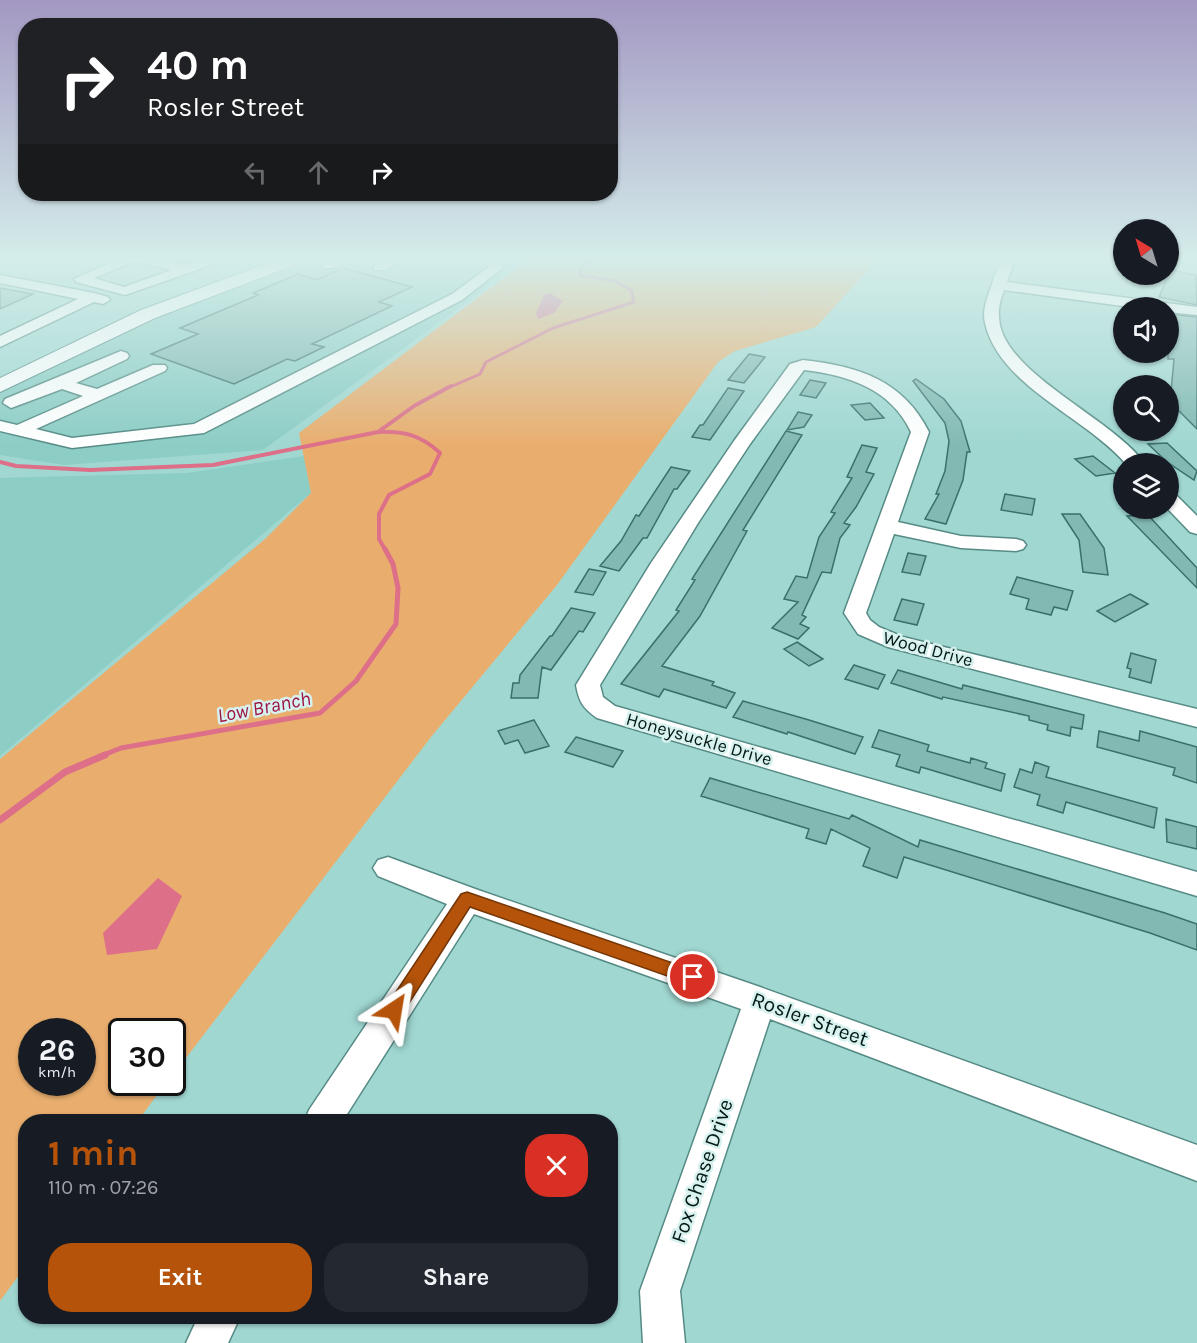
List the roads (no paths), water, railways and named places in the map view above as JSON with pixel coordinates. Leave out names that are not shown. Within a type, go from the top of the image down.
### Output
[{"type":"main road","points":[[0,366],[97,321]]},
{"type":"main road","points":[[0,386],[134,321]]},
{"type":"street","points":[[0,342],[45,321]]},
{"type":"street","points":[[0,426],[72,443],[198,429],[411,321]]},
{"type":"street","points":[[991,321],[999,340],[1018,368],[1112,438],[1126,453]]},
{"type":"street","points":[[11,403],[121,356]]},
{"type":"street","name":"Wood Drive","points":[[803,364],[844,371],[867,380],[897,397],[915,416],[920,432],[855,612],[859,624],[871,633],[896,642],[1197,718]]},
{"type":"street","name":"Honeysuckle Drive","points":[[803,364],[796,367],[751,429],[613,641],[588,685],[591,701],[606,712],[1197,884]]},
{"type":"street","points":[[19,430],[159,368]]},
{"type":"street","points":[[66,381],[67,385],[97,395]]},
{"type":"street","points":[[1179,509],[1197,528]]},
{"type":"street","points":[[887,526],[961,542],[1016,545]]},
{"type":"street","name":"Rosler Street","points":[[388,868],[760,1001],[1197,1163]]},
{"type":"street","points":[[327,1114],[467,898]]},
{"type":"street","name":"Fox Chase Drive","points":[[664,1343],[660,1291],[760,1001]]},
{"type":"street","points":[[207,1343],[216,1324]]},
{"type":"waterway","name":"Low Branch","points":[[448,388],[480,374],[486,362],[553,328],[576,321]]},
{"type":"waterway","name":"Low Branch","points":[[378,432],[414,406],[451,386]]},
{"type":"waterway","points":[[0,462],[16,466],[90,470],[213,465],[378,432]]},
{"type":"waterway","name":"Low Branch","points":[[378,432],[412,435],[440,453],[430,474],[389,495],[379,514],[379,539],[386,551]]},
{"type":"waterway","name":"Low Branch","points":[[101,756],[121,748],[320,713],[356,681],[396,624],[398,588],[393,564],[385,549]]},
{"type":"waterway","name":"Low Branch","points":[[0,820],[65,772],[105,755]]}]
